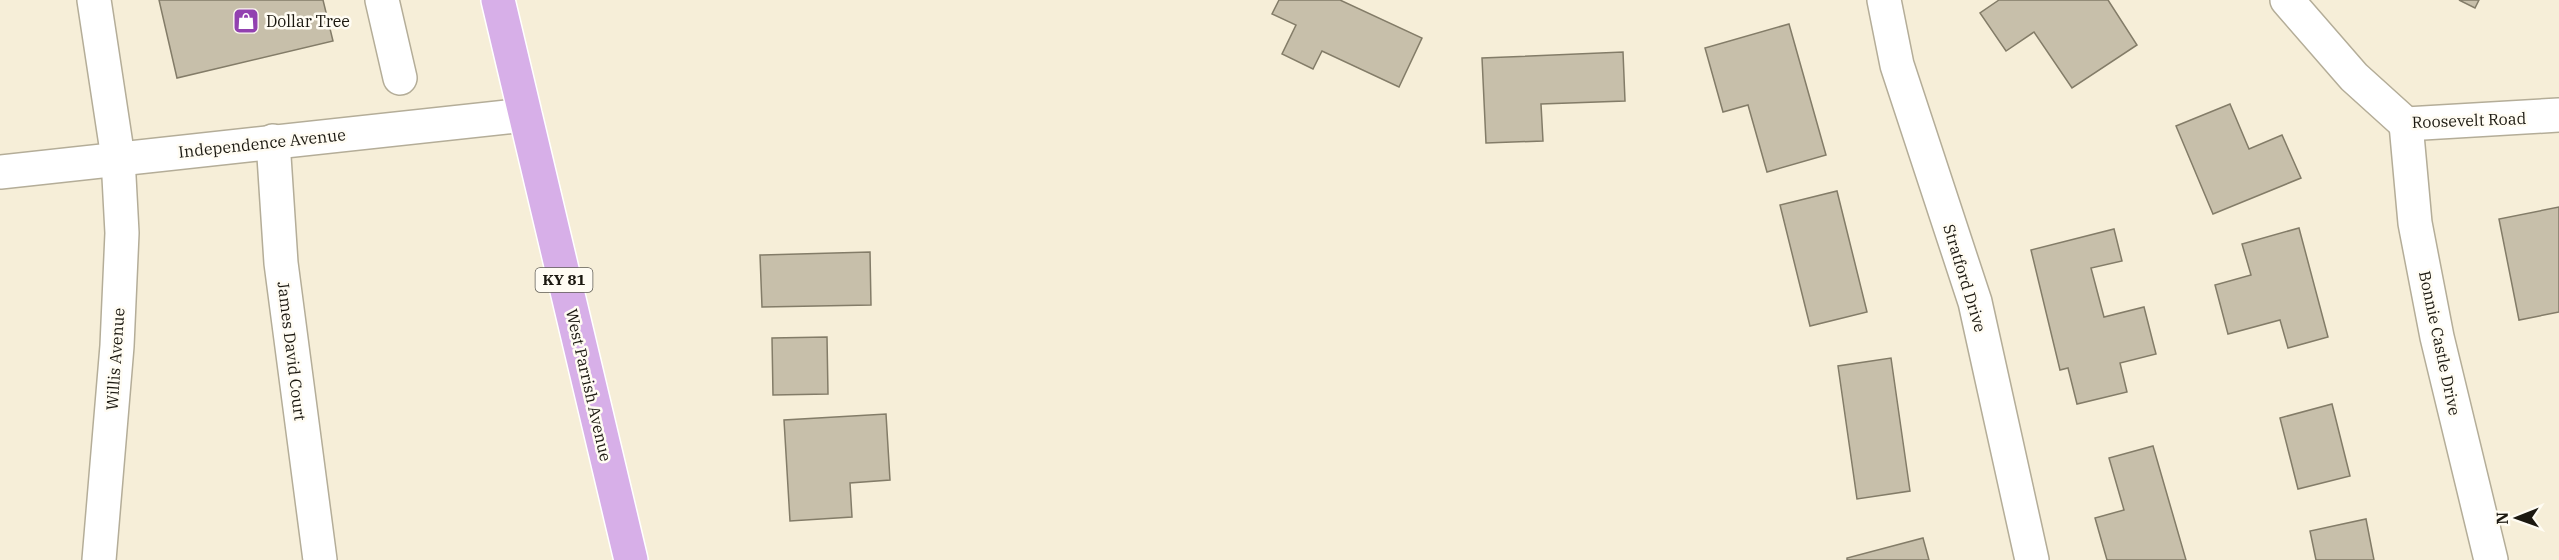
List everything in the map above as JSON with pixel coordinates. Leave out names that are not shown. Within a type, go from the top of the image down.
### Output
[{"type":"main road","name":"West Parrish Avenue","points":[[498,0],[631,560]]},
{"type":"street","name":"Willis Avenue","points":[[94,0],[118,158],[122,232],[117,346],[99,560]]},
{"type":"street","points":[[382,0],[400,78]]},
{"type":"street","name":"Stratford Drive","points":[[1884,0],[1897,65],[1974,302],[2032,560]]},
{"type":"street","name":"Roosevelt Road","points":[[2287,0],[2354,77],[2406,124],[2559,115]]},
{"type":"street","name":"Independence Avenue","points":[[0,172],[525,115]]},
{"type":"street","name":"Bonnie Castle Drive","points":[[2406,124],[2415,223],[2437,337],[2491,560]]},
{"type":"street","name":"James David Court","points":[[273,141],[281,263],[320,560]]},
{"type":"building","name":"Dollar Tree","points":[[159,0],[323,0],[333,41],[177,78]]},
{"type":"building","points":[[1279,0],[1340,0],[1422,38],[1399,87],[1322,51],[1313,69],[1282,54],[1296,25],[1272,14]]},
{"type":"building","points":[[1999,0],[2108,0],[2137,45],[2072,88],[2034,32],[2006,51],[1980,13]]},
{"type":"building","points":[[2459,0],[2479,0],[2475,8]]},
{"type":"building","points":[[1789,24],[1826,155],[1767,172],[1748,105],[1723,112],[1705,48]]},
{"type":"building","points":[[1623,52],[1625,101],[1541,104],[1543,141],[1486,143],[1482,58]]},
{"type":"building","points":[[2230,104],[2249,149],[2282,135],[2301,178],[2213,214],[2176,126]]},
{"type":"building","points":[[1837,191],[1867,312],[1810,326],[1780,205]]},
{"type":"building","points":[[2559,207],[2559,312],[2519,320],[2499,219]]},
{"type":"building","points":[[2299,228],[2328,337],[2288,348],[2280,320],[2228,334],[2215,285],[2251,275],[2242,244]]},
{"type":"building","points":[[2114,229],[2122,261],[2091,268],[2104,317],[2144,307],[2156,354],[2120,363],[2127,392],[2077,404],[2068,368],[2060,370],[2031,250]]},
{"type":"building","points":[[870,252],[871,305],[762,307],[760,255]]},
{"type":"building","points":[[827,337],[828,394],[773,395],[772,338]]},
{"type":"building","points":[[1891,358],[1910,491],[1857,499],[1838,366]]},
{"type":"building","points":[[2332,404],[2350,476],[2298,489],[2280,418]]},
{"type":"building","points":[[886,414],[890,480],[850,483],[852,517],[790,521],[784,420]]},
{"type":"building","points":[[2153,446],[2186,560],[2107,560],[2095,518],[2124,510],[2109,458]]},
{"type":"building","points":[[2366,519],[2374,560],[2316,560],[2310,531]]},
{"type":"building","points":[[1923,538],[1929,560],[1847,560],[1847,558]]},
{"type":"place","name":"Dollar Tree","points":[[246,21]]}]
